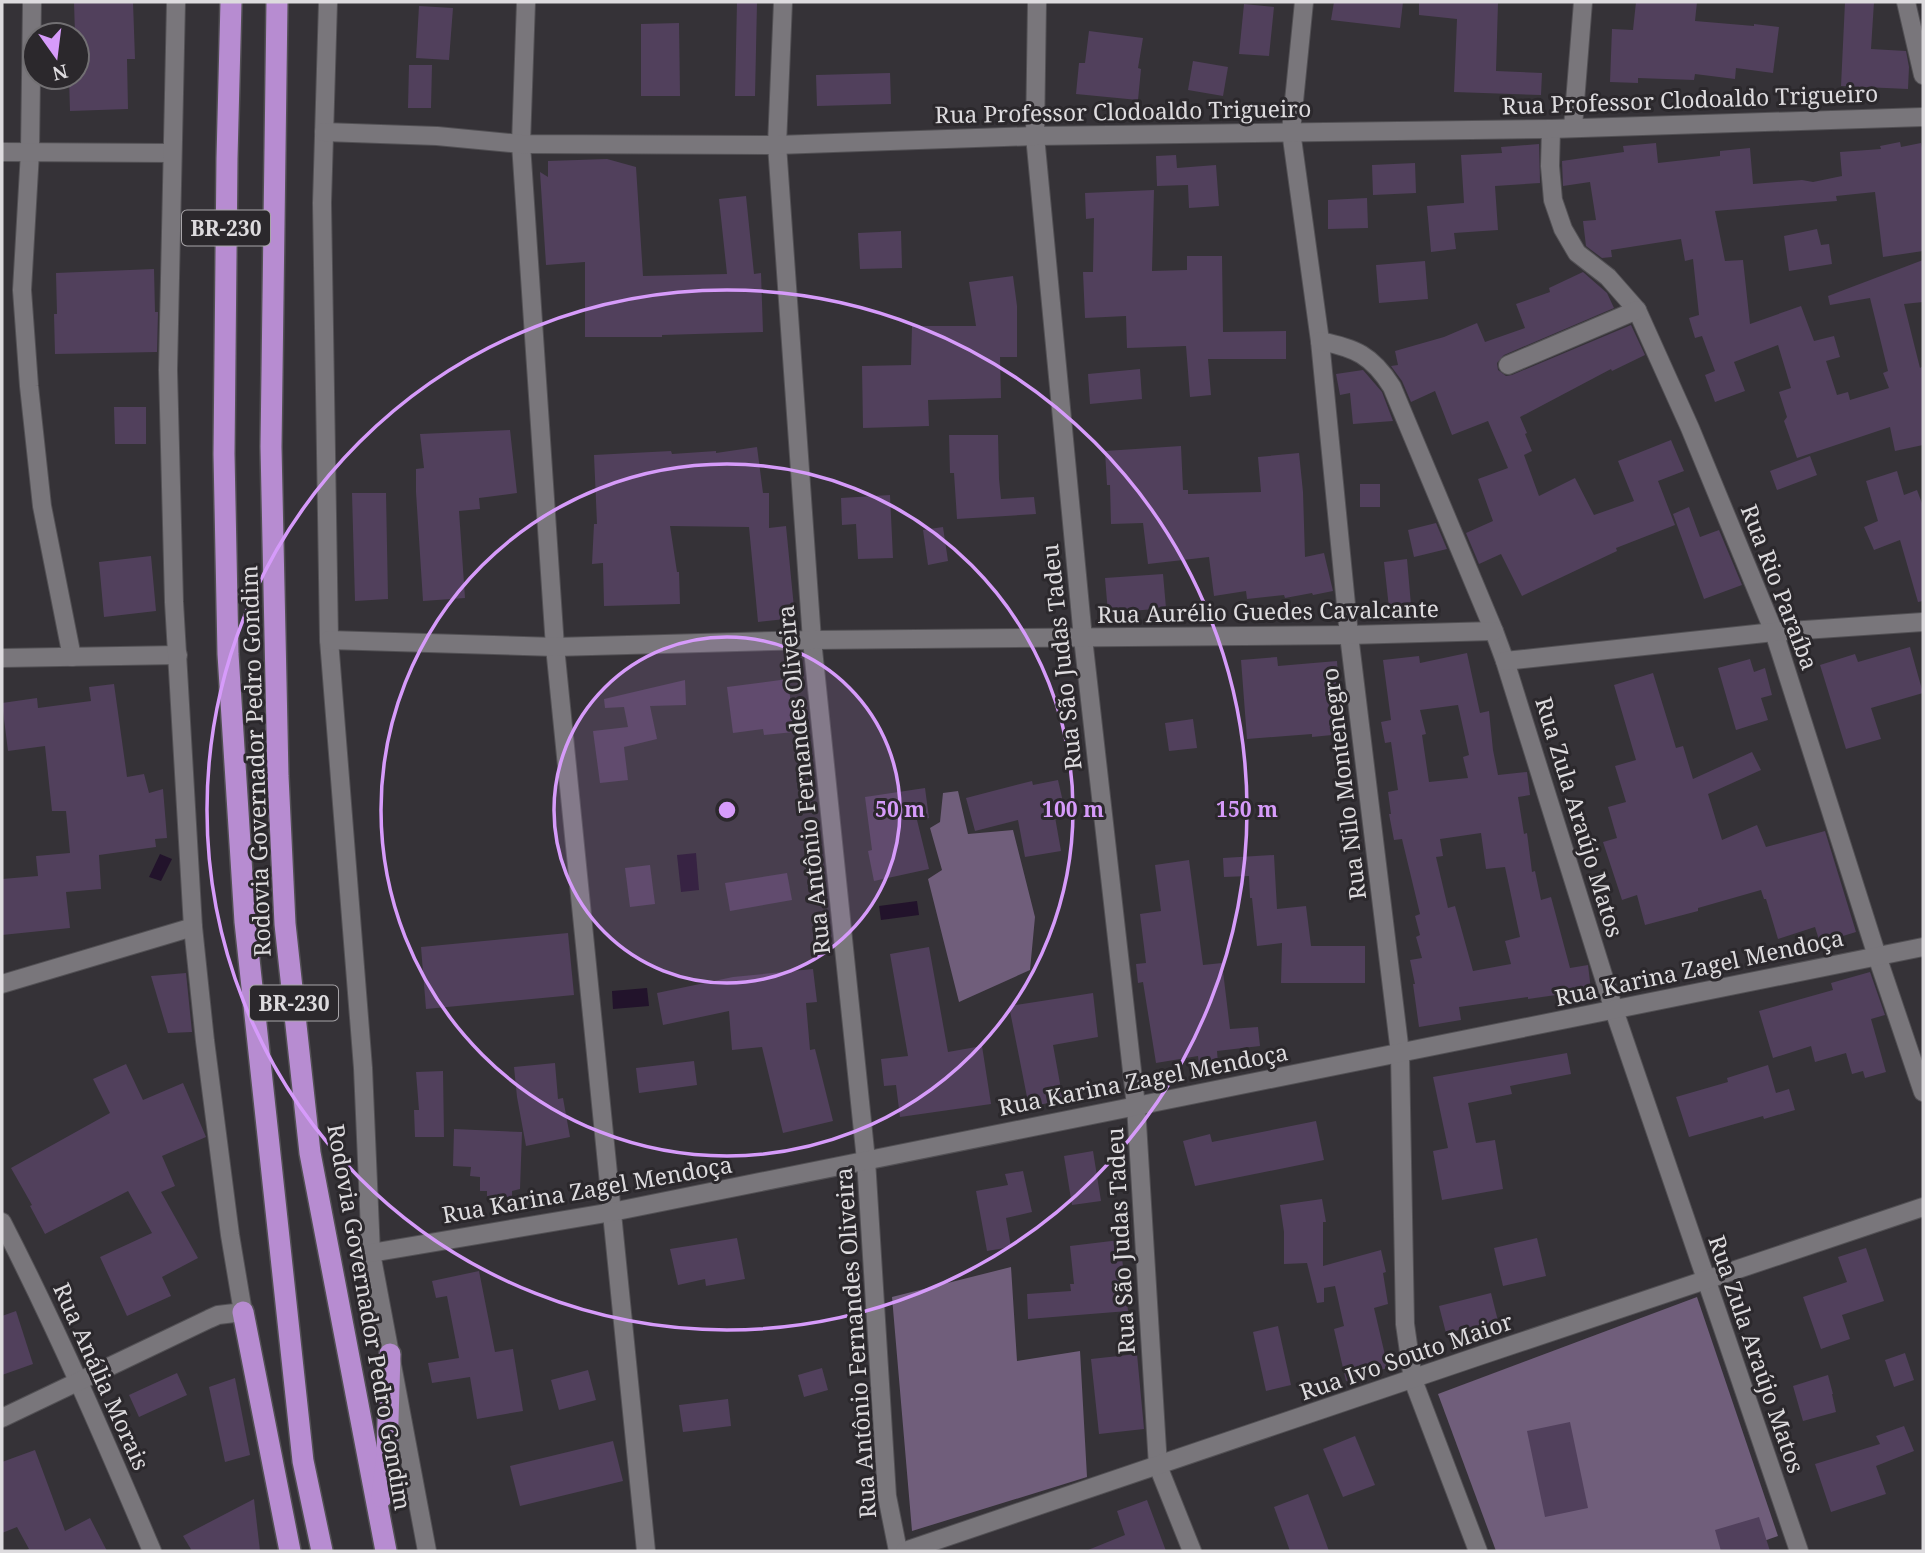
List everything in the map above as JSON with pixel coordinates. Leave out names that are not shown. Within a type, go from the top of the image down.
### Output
[{"type":"highway","name":"Rodovia Governador Pedro Gondim","points":[[231,2],[225,441],[228,653],[245,922],[303,1461],[322,1551]]},
{"type":"highway","name":"Rodovia Governador Pedro Gondim","points":[[277,2],[271,447],[278,776],[285,923],[310,1153],[386,1551]]},
{"type":"highway","points":[[243,1312],[290,1551]]},
{"type":"highway","points":[[379,1517],[387,1454],[390,1354]]},
{"type":"street","points":[[32,2],[30,152],[22,290],[42,506],[72,657]]},
{"type":"street","points":[[2,1418],[218,1315],[243,1312],[221,1166],[193,927],[174,602],[168,370],[176,2]]},
{"type":"street","points":[[328,2],[322,203],[329,640],[363,1068],[371,1253],[427,1551]]},
{"type":"street","points":[[526,2],[521,144],[555,647],[646,1551]]},
{"type":"street","name":"Rua Antônio Fernandes Oliveira","points":[[783,2],[777,145],[812,640],[866,1160],[887,1496],[898,1551]]},
{"type":"street","name":"Rua São Judas Tadeu","points":[[1037,2],[1035,136],[1083,638],[1136,1106],[1158,1466],[1192,1551]]},
{"type":"street","name":"Rua Nilo Montenegro","points":[[1304,2],[1291,131],[1320,341],[1349,635],[1400,1053],[1405,1324],[1413,1380],[1478,1551]]},
{"type":"street","points":[[1573,127],[1583,2]]},
{"type":"street","points":[[1906,2],[1923,75]]},
{"type":"street","name":"Rua Professor Clodoaldo Trigueiro","points":[[324,132],[437,136],[521,144],[777,145],[1035,136],[1551,129],[1923,117]]},
{"type":"street","name":"Rua Rio Paraíba","points":[[1551,129],[1553,200],[1563,229],[1577,253],[1608,276],[1637,310],[1690,428],[1774,632],[1923,1092]]},
{"type":"street","points":[[2,152],[172,153]]},
{"type":"street","points":[[1508,365],[1637,310]]},
{"type":"street","name":"Rua Zula Araújo Matos","points":[[1320,341],[1347,346],[1361,353],[1384,374],[1392,387],[1494,631],[1615,1010],[1799,1551]]},
{"type":"street","points":[[1505,661],[1774,632],[1923,622]]},
{"type":"street","name":"Rua Aurélio Guedes Cavalcante","points":[[329,640],[555,647],[812,640],[1494,631]]},
{"type":"street","points":[[2,658],[177,655]]},
{"type":"street","points":[[2,984],[193,927]]},
{"type":"street","name":"Rua Karina Zagel Mendoça","points":[[371,1253],[612,1213],[1923,947]]},
{"type":"street","name":"Rua Ivo Souto Maior","points":[[905,1551],[1923,1207]]},
{"type":"street","name":"Rua Anália Morais","points":[[2,1222],[79,1380],[152,1551]]},
{"type":"shaded area","points":[[958,791],[968,834],[1013,830],[1035,917],[1030,970],[959,1002],[928,879],[942,870],[930,828],[940,822],[943,793]]},
{"type":"shaded area","points":[[696,853],[699,890],[681,892],[677,855]]},
{"type":"shaded area","points":[[160,854],[172,859],[161,881],[149,877]]},
{"type":"shaded area","points":[[917,901],[919,915],[881,920],[879,906]]},
{"type":"shaded area","points":[[647,988],[649,1006],[613,1009],[612,991]]},
{"type":"shaded area","points":[[1011,1267],[1017,1361],[1080,1351],[1087,1477],[912,1531],[892,1297]]},
{"type":"shaded area","points":[[1697,1297],[1778,1536],[1735,1551],[1496,1551],[1438,1394]]},
{"type":"building","points":[[74,2],[133,2],[135,59],[127,59],[128,109],[70,111],[69,91],[91,91],[91,21],[75,21]]},
{"type":"building","points":[[737,2],[757,2],[755,96],[735,96]]},
{"type":"building","points":[[1334,2],[1403,2],[1400,28],[1331,20]]},
{"type":"building","points":[[1419,2],[1498,3],[1496,71],[1542,73],[1541,95],[1454,92],[1457,19],[1419,15]]},
{"type":"building","points":[[1636,2],[1697,2],[1695,21],[1779,27],[1773,73],[1736,68],[1735,79],[1695,74],[1694,80],[1638,78],[1638,83],[1610,82],[1612,29],[1633,30]]},
{"type":"building","points":[[1845,2],[1874,2],[1871,49],[1906,51],[1909,67],[1908,89],[1841,86]]},
{"type":"building","points":[[1244,4],[1274,7],[1269,56],[1239,54]]},
{"type":"building","points":[[419,6],[453,8],[449,60],[416,58]]},
{"type":"building","points":[[679,23],[680,96],[641,96],[641,24]]},
{"type":"building","points":[[1089,31],[1143,38],[1138,68],[1141,69],[1138,100],[1076,94],[1079,63],[1085,63]]},
{"type":"building","points":[[1193,61],[1228,67],[1223,96],[1188,90]]},
{"type":"building","points":[[409,65],[432,65],[431,108],[408,108]]},
{"type":"building","points":[[890,73],[891,104],[817,106],[816,75]]},
{"type":"building","points":[[1900,142],[1901,147],[1921,143],[1923,251],[1883,257],[1875,192],[1836,196],[1837,201],[1715,211],[1725,261],[1743,260],[1750,324],[1801,306],[1814,341],[1834,336],[1840,357],[1826,361],[1837,395],[1848,392],[1850,400],[1889,388],[1883,373],[1888,371],[1870,298],[1830,305],[1828,296],[1923,260],[1923,302],[1904,304],[1920,368],[1923,366],[1923,445],[1895,451],[1890,427],[1797,458],[1784,421],[1787,417],[1779,392],[1791,388],[1778,345],[1734,362],[1745,391],[1715,402],[1705,375],[1715,371],[1702,336],[1695,338],[1689,318],[1699,315],[1693,259],[1685,261],[1681,239],[1611,250],[1612,257],[1602,258],[1586,246],[1583,221],[1596,220],[1590,182],[1563,186],[1562,161],[1624,152],[1623,146],[1656,143],[1658,163],[1720,156],[1720,151],[1750,148],[1753,184],[1802,180],[1813,182],[1842,176],[1840,152],[1881,149],[1880,146]]},
{"type":"building","points":[[1539,144],[1540,183],[1495,186],[1498,230],[1454,233],[1456,249],[1431,252],[1427,206],[1464,203],[1461,155],[1502,153],[1501,147]]},
{"type":"building","points":[[1176,155],[1177,168],[1216,165],[1219,206],[1189,208],[1188,185],[1157,186],[1156,156]]},
{"type":"building","points":[[607,159],[636,167],[643,276],[727,274],[719,199],[746,196],[754,274],[761,273],[763,332],[662,337],[585,337],[585,262],[546,265],[540,172],[548,177],[548,161]]},
{"type":"building","points":[[1415,163],[1416,193],[1373,195],[1372,165]]},
{"type":"building","points":[[1154,190],[1152,271],[1187,270],[1187,256],[1222,256],[1223,332],[1286,331],[1286,359],[1208,359],[1211,395],[1190,397],[1186,346],[1127,348],[1126,316],[1085,318],[1083,272],[1093,272],[1094,218],[1086,219],[1085,193]]},
{"type":"building","points":[[1367,198],[1368,228],[1328,229],[1328,200]]},
{"type":"building","points":[[1817,229],[1821,245],[1829,244],[1832,264],[1789,271],[1784,236]]},
{"type":"building","points":[[901,231],[902,268],[860,269],[858,233]]},
{"type":"building","points":[[1425,261],[1428,299],[1379,303],[1376,265]]},
{"type":"building","points":[[154,269],[155,312],[158,312],[157,352],[55,354],[56,273]]},
{"type":"building","points":[[1583,272],[1607,293],[1614,308],[1504,355],[1497,363],[1498,370],[1506,376],[1512,375],[1631,325],[1645,355],[1612,371],[1611,369],[1520,417],[1532,451],[1524,455],[1539,496],[1575,478],[1594,515],[1634,501],[1618,461],[1671,440],[1684,471],[1658,481],[1675,525],[1616,548],[1617,551],[1522,596],[1501,554],[1479,564],[1466,533],[1493,521],[1478,479],[1508,468],[1488,421],[1452,435],[1435,391],[1411,402],[1402,381],[1391,366],[1398,365],[1395,351],[1444,337],[1477,323],[1485,342],[1525,328],[1516,304],[1550,292],[1549,288]]},
{"type":"building","points":[[1013,276],[1017,306],[1017,357],[1000,357],[1001,398],[928,400],[929,426],[863,428],[862,366],[911,365],[912,326],[976,326],[969,282]]},
{"type":"building","points":[[1140,369],[1142,399],[1090,404],[1088,374]]},
{"type":"building","points":[[1363,370],[1382,392],[1393,421],[1353,424],[1350,393],[1340,395],[1336,374]]},
{"type":"building","points":[[114,407],[146,407],[146,444],[115,444]]},
{"type":"building","points":[[510,430],[517,493],[479,498],[480,509],[459,511],[465,598],[423,601],[416,492],[416,469],[424,468],[420,434]]},
{"type":"building","points":[[949,435],[998,435],[1001,499],[1034,497],[1036,514],[957,519],[954,473],[950,473]]},
{"type":"building","points":[[1181,446],[1183,490],[1188,490],[1188,494],[1261,492],[1258,457],[1299,453],[1305,557],[1324,553],[1333,591],[1285,598],[1284,595],[1247,599],[1246,591],[1214,596],[1209,557],[1148,564],[1143,523],[1111,524],[1110,485],[1107,485],[1105,451]]},
{"type":"building","points":[[757,447],[763,493],[769,493],[769,528],[786,526],[795,618],[758,622],[749,527],[670,526],[679,572],[680,604],[604,606],[603,563],[592,564],[594,524],[597,524],[594,455],[671,451],[672,454],[716,453]]},
{"type":"building","points":[[1810,456],[1817,475],[1777,490],[1770,471]]},
{"type":"building","points":[[1897,471],[1904,495],[1917,490],[1923,506],[1923,601],[1918,602],[1900,540],[1874,550],[1864,527],[1878,521],[1866,481]]},
{"type":"building","points":[[1360,484],[1380,484],[1380,507],[1360,507]]},
{"type":"building","points":[[352,493],[386,493],[388,599],[355,601]]},
{"type":"building","points":[[890,495],[893,558],[858,559],[856,524],[842,525],[841,498]]},
{"type":"building","points":[[1689,507],[1700,537],[1719,530],[1742,585],[1704,599],[1673,514]]},
{"type":"building","points":[[1436,523],[1447,549],[1414,557],[1408,530]]},
{"type":"building","points":[[943,527],[948,561],[928,565],[923,530]]},
{"type":"building","points":[[151,556],[156,611],[104,617],[99,562]]},
{"type":"building","points":[[1407,559],[1411,605],[1389,608],[1384,562]]},
{"type":"building","points":[[1163,574],[1166,608],[1108,613],[1105,578]]},
{"type":"building","points":[[1910,647],[1923,693],[1871,708],[1881,739],[1846,749],[1820,665],[1855,654],[1858,662]]},
{"type":"building","points":[[1467,653],[1480,713],[1489,711],[1498,775],[1527,772],[1530,795],[1518,797],[1524,834],[1527,833],[1532,872],[1535,871],[1541,900],[1551,897],[1570,968],[1588,965],[1591,990],[1459,1007],[1461,1020],[1419,1027],[1410,960],[1422,958],[1416,937],[1420,935],[1415,916],[1420,914],[1402,839],[1394,840],[1388,792],[1398,790],[1391,742],[1385,743],[1381,722],[1391,720],[1383,660],[1419,656],[1420,663]],"holes":[[[1458,705],[1469,755],[1463,757],[1468,778],[1429,782],[1422,735],[1426,734],[1420,710]],[[1481,833],[1486,869],[1505,867],[1520,937],[1505,941],[1511,964],[1473,971],[1455,906],[1448,908],[1436,857],[1443,856],[1440,839]]]},
{"type":"building","points":[[1277,657],[1278,666],[1337,661],[1342,734],[1247,739],[1241,660]]},
{"type":"building","points":[[1750,659],[1754,672],[1765,668],[1772,695],[1761,698],[1768,720],[1736,730],[1718,668]]},
{"type":"building","points":[[1653,673],[1676,748],[1683,746],[1693,779],[1752,752],[1761,770],[1708,794],[1722,840],[1757,825],[1766,847],[1825,831],[1856,932],[1820,943],[1815,927],[1778,939],[1761,890],[1645,925],[1637,895],[1622,900],[1603,842],[1617,838],[1608,807],[1626,802],[1615,766],[1636,760],[1614,685]]},
{"type":"building","points":[[788,679],[794,732],[764,735],[763,729],[733,733],[727,687]]},
{"type":"building","points":[[685,680],[686,705],[650,706],[657,739],[624,747],[628,780],[600,783],[593,731],[628,727],[624,707],[605,708],[604,699]]},
{"type":"building","points":[[114,684],[127,777],[144,774],[149,793],[163,789],[167,838],[155,839],[156,847],[99,855],[101,889],[66,892],[70,928],[2,935],[2,879],[38,876],[36,856],[70,853],[66,811],[52,811],[45,746],[8,751],[2,703],[37,698],[38,708],[91,701],[89,687]]},
{"type":"building","points":[[1193,719],[1197,748],[1169,751],[1165,723]]},
{"type":"building","points":[[1058,780],[1066,815],[1055,817],[1061,851],[1025,857],[1018,820],[975,831],[966,798],[1032,781],[1033,785]]},
{"type":"building","points":[[925,788],[929,818],[917,820],[929,869],[874,881],[868,851],[872,850],[865,797]]},
{"type":"building","points":[[1274,855],[1277,909],[1306,906],[1311,946],[1365,946],[1365,983],[1281,983],[1282,943],[1257,946],[1249,876],[1224,877],[1223,858]]},
{"type":"building","points":[[1189,860],[1203,965],[1222,963],[1230,1029],[1258,1027],[1260,1046],[1217,1051],[1218,1063],[1199,1065],[1198,1056],[1156,1063],[1143,982],[1138,983],[1136,964],[1146,963],[1140,914],[1161,911],[1155,865]]},
{"type":"building","points":[[650,865],[655,904],[630,907],[625,868]]},
{"type":"building","points":[[787,873],[792,900],[730,911],[725,883]]},
{"type":"building","points":[[568,933],[574,995],[426,1009],[421,947]]},
{"type":"building","points":[[929,947],[948,1052],[982,1046],[991,1104],[900,1117],[896,1085],[884,1086],[881,1059],[908,1056],[890,954]]},
{"type":"building","points":[[813,969],[817,1002],[806,1003],[810,1050],[815,1049],[833,1121],[783,1133],[762,1047],[732,1050],[729,1011],[663,1025],[657,993],[733,977]]},
{"type":"building","points":[[1870,972],[1885,1015],[1871,1019],[1886,1072],[1865,1078],[1863,1071],[1852,1074],[1846,1053],[1815,1062],[1811,1046],[1773,1058],[1759,1011],[1833,990],[1831,983]]},
{"type":"building","points":[[186,973],[192,1032],[168,1033],[151,976]]},
{"type":"building","points":[[1093,993],[1098,1037],[1053,1045],[1063,1100],[1029,1107],[1009,1006]]},
{"type":"building","points":[[1567,1053],[1571,1074],[1510,1086],[1512,1094],[1468,1103],[1476,1143],[1495,1140],[1503,1189],[1442,1200],[1433,1151],[1448,1148],[1433,1077]]},
{"type":"building","points":[[694,1061],[697,1085],[639,1093],[636,1068]]},
{"type":"building","points":[[555,1063],[558,1099],[563,1098],[570,1137],[526,1146],[514,1067]]},
{"type":"building","points":[[126,1064],[143,1100],[183,1083],[206,1137],[162,1156],[175,1186],[161,1192],[198,1258],[162,1277],[171,1296],[127,1316],[100,1257],[152,1233],[128,1191],[45,1234],[11,1168],[110,1113],[93,1079]]},
{"type":"building","points":[[1768,1065],[1776,1093],[1789,1089],[1795,1110],[1689,1137],[1676,1097],[1728,1082],[1727,1078]]},
{"type":"building","points":[[443,1071],[444,1137],[415,1137],[414,1110],[419,1110],[416,1072]]},
{"type":"building","points":[[1316,1121],[1324,1160],[1195,1186],[1183,1141],[1210,1134],[1212,1142]]},
{"type":"building","points":[[454,1129],[522,1132],[520,1189],[512,1191],[512,1197],[487,1196],[487,1191],[480,1191],[480,1177],[470,1176],[471,1167],[453,1166]]},
{"type":"building","points":[[1093,1151],[1101,1201],[1072,1205],[1064,1156]]},
{"type":"building","points":[[1023,1171],[1032,1212],[1006,1218],[1011,1247],[987,1251],[976,1191],[1008,1185],[1005,1174]]},
{"type":"building","points":[[1322,1199],[1326,1222],[1323,1222],[1323,1266],[1381,1250],[1386,1272],[1383,1273],[1388,1304],[1374,1308],[1388,1368],[1346,1381],[1334,1329],[1344,1326],[1335,1286],[1324,1288],[1324,1302],[1317,1303],[1307,1263],[1284,1264],[1284,1232],[1280,1205]]},
{"type":"building","points":[[737,1238],[745,1279],[706,1286],[705,1279],[678,1285],[670,1249]]},
{"type":"building","points":[[1537,1238],[1546,1276],[1503,1286],[1494,1248]]},
{"type":"building","points":[[1120,1240],[1128,1311],[1028,1319],[1027,1294],[1071,1291],[1070,1284],[1074,1284],[1070,1246]]},
{"type":"building","points":[[1866,1248],[1884,1301],[1842,1315],[1850,1339],[1821,1349],[1803,1297],[1847,1282],[1838,1257]]},
{"type":"building","points":[[479,1271],[495,1352],[513,1349],[523,1411],[477,1419],[470,1377],[432,1383],[428,1363],[459,1358],[447,1296],[436,1298],[432,1281]]},
{"type":"building","points":[[1491,1293],[1498,1321],[1446,1333],[1439,1306]]},
{"type":"building","points":[[16,1311],[33,1364],[2,1375],[2,1316]]},
{"type":"building","points":[[1278,1326],[1291,1385],[1266,1391],[1253,1332]]},
{"type":"building","points":[[1905,1353],[1914,1380],[1894,1387],[1885,1360]]},
{"type":"building","points":[[1137,1354],[1144,1429],[1099,1434],[1091,1359]]},
{"type":"building","points":[[822,1368],[828,1390],[804,1397],[798,1375]]},
{"type":"building","points":[[588,1370],[596,1400],[559,1410],[551,1380]]},
{"type":"building","points":[[177,1373],[187,1395],[139,1417],[129,1395]]},
{"type":"building","points":[[1828,1375],[1836,1412],[1803,1421],[1793,1386]]},
{"type":"building","points":[[235,1378],[250,1455],[225,1462],[209,1387]]},
{"type":"building","points":[[728,1399],[731,1426],[683,1432],[679,1405]]},
{"type":"building","points":[[1570,1422],[1588,1508],[1545,1517],[1527,1431]]},
{"type":"building","points":[[1904,1426],[1914,1451],[1876,1466],[1886,1494],[1831,1512],[1815,1464],[1880,1444],[1876,1436]]},
{"type":"building","points":[[1355,1436],[1375,1485],[1343,1497],[1323,1449]]},
{"type":"building","points":[[613,1441],[623,1481],[520,1506],[510,1466]]},
{"type":"building","points":[[35,1450],[65,1531],[90,1518],[107,1551],[24,1551],[29,1549],[17,1527],[2,1533],[2,1462]]},
{"type":"building","points":[[1308,1494],[1329,1551],[1290,1551],[1274,1507]]},
{"type":"building","points":[[254,1499],[260,1551],[192,1551],[183,1536]]},
{"type":"building","points":[[1147,1500],[1166,1551],[1088,1550],[1125,1535],[1117,1511]]},
{"type":"building","points":[[1759,1517],[1770,1551],[1721,1551],[1715,1530]]}]
